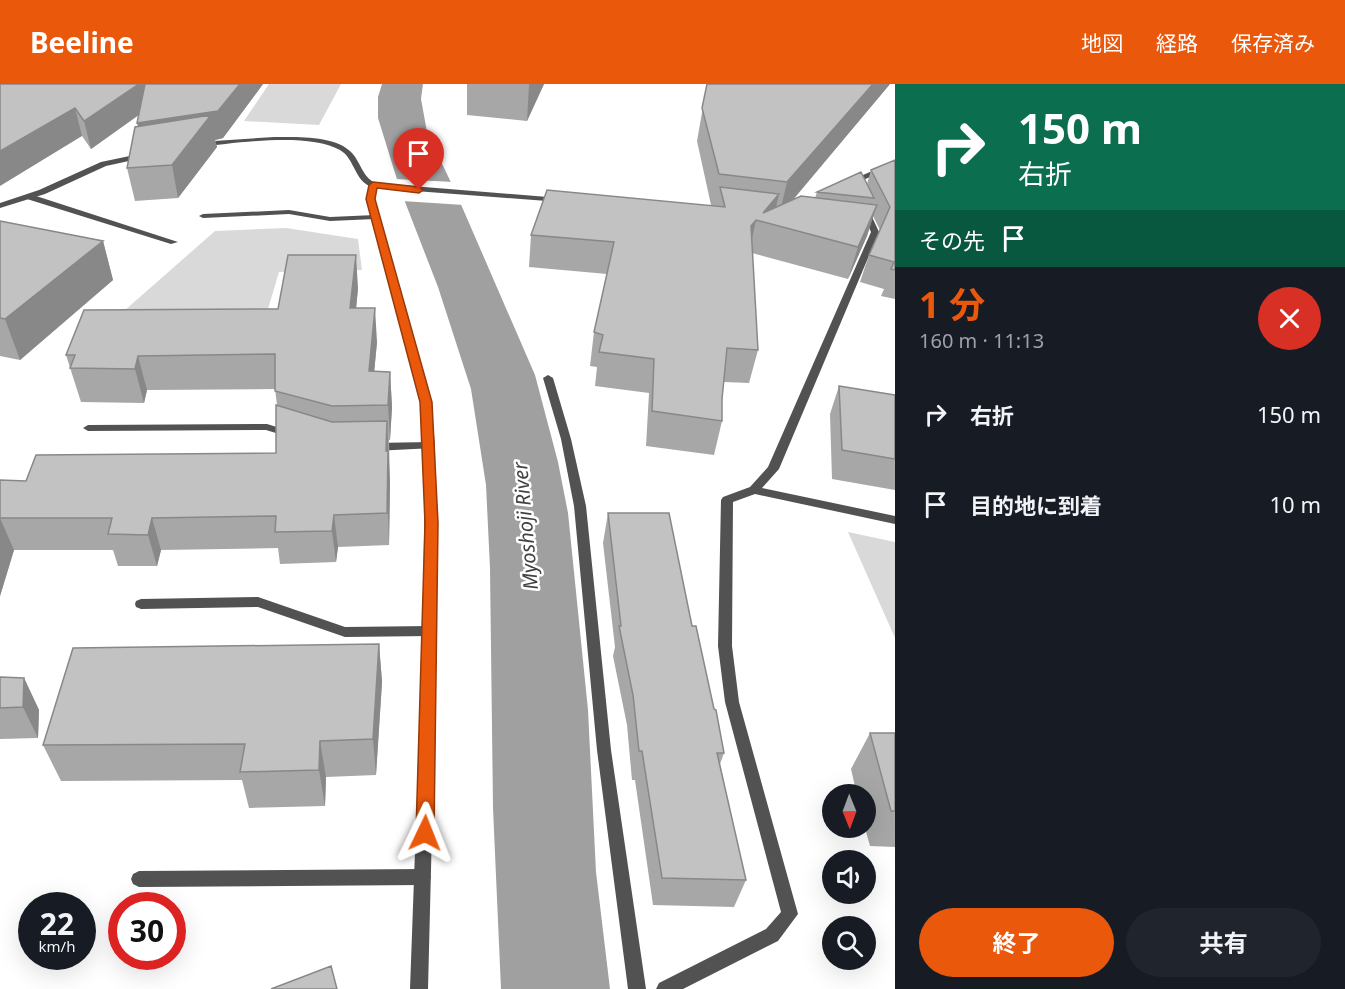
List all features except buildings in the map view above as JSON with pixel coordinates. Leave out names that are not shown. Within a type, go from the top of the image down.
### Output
[{"type":"street","points":[[189,146],[246,140],[327,143],[345,149],[365,181],[373,185],[400,189],[574,201]]},
{"type":"street","points":[[0,206],[30,197],[104,164],[157,152]]},
{"type":"street","points":[[855,191],[850,180],[895,163]]},
{"type":"street","points":[[373,185],[370,199],[426,402],[430,446],[430,631],[419,989]]},
{"type":"street","points":[[30,197],[174,242]]},
{"type":"street","points":[[665,989],[772,936],[790,914],[732,702],[725,646],[727,501],[753,490],[773,469],[875,232],[860,201]]},
{"type":"street","points":[[204,216],[289,212],[330,219],[375,217]]},
{"type":"street","points":[[863,231],[875,232]]},
{"type":"street","points":[[548,378],[566,439],[580,506],[603,750],[637,989]]},
{"type":"street","points":[[88,428],[267,427],[301,437]]},
{"type":"street","points":[[359,447],[430,446]]},
{"type":"street","points":[[753,490],[895,520]]},
{"type":"street","points":[[141,604],[258,602],[345,632],[430,631]]},
{"type":"street","points":[[139,879],[423,877]]},
{"type":"shaded area","points":[[269,84],[341,84],[319,125],[244,121]]},
{"type":"shaded area","points":[[286,228],[358,239],[362,270],[279,272],[266,316],[116,318],[215,231]]},
{"type":"shaded area","points":[[848,532],[895,542],[895,638]]},
{"type":"water","name":"Myoshoji River","points":[[382,84],[423,84],[421,99],[427,132],[535,375],[558,462],[568,513],[588,710],[596,872],[610,989],[501,989],[493,808],[490,568],[486,485],[471,389],[438,287],[400,189],[378,118],[378,97]]},
{"type":"pier","points":[[394,179],[454,182],[464,205],[402,201]]},
{"type":"route","points":[[419,190],[373,185],[370,199],[426,402],[430,446],[431,523],[425,833]]}]
